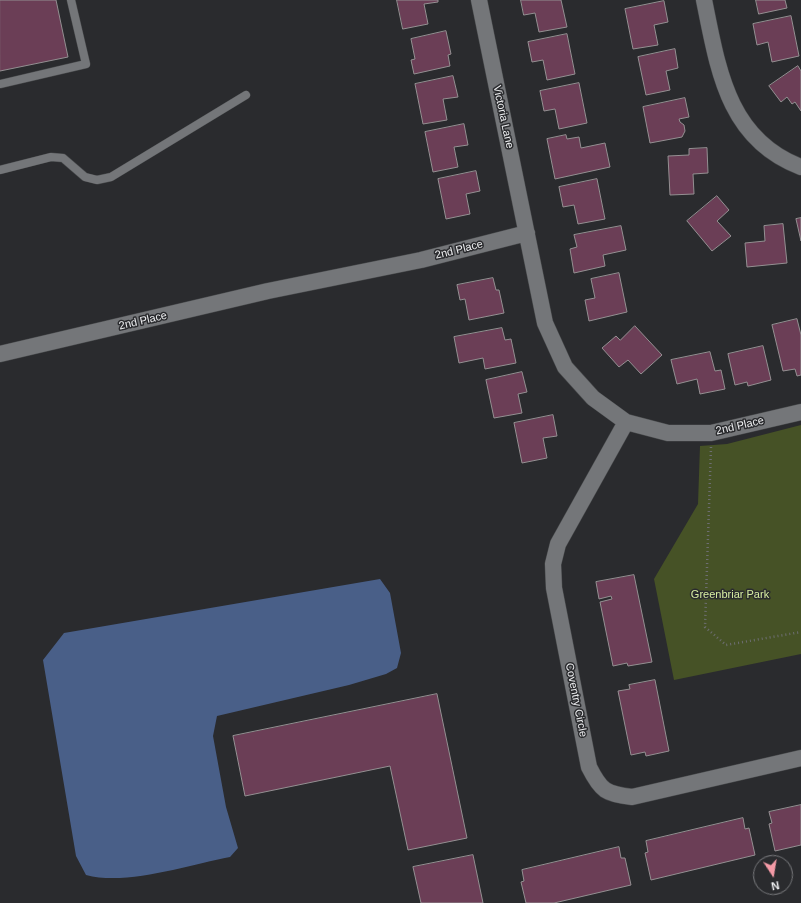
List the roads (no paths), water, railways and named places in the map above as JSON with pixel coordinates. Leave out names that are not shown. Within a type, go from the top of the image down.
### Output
[{"type":"street","name":"Victoria Lane","points":[[479,0],[527,233]]},
{"type":"street","points":[[704,0],[718,66],[729,98],[746,127],[759,143],[776,157],[801,168]]},
{"type":"street","name":"2nd Place","points":[[0,354],[268,291],[421,260],[527,233],[546,322],[565,367],[593,398],[626,422],[668,432],[711,433],[801,412]]},
{"type":"street","name":"Coventry Circle","points":[[626,422],[558,544],[553,564],[554,588],[589,768],[598,785],[612,794],[632,797],[801,758]]},
{"type":"lane","points":[[0,84],[86,64],[72,0]]},
{"type":"lane","points":[[0,170],[51,157],[63,158],[84,177],[97,180],[111,177],[246,95]]},
{"type":"water","points":[[380,579],[390,593],[401,653],[397,668],[386,674],[349,685],[217,716],[213,736],[226,807],[238,848],[230,857],[139,876],[102,878],[86,875],[76,856],[43,660],[64,633]]},
{"type":"park label","name":"Greenbriar Park","points":[[730,595]]}]
